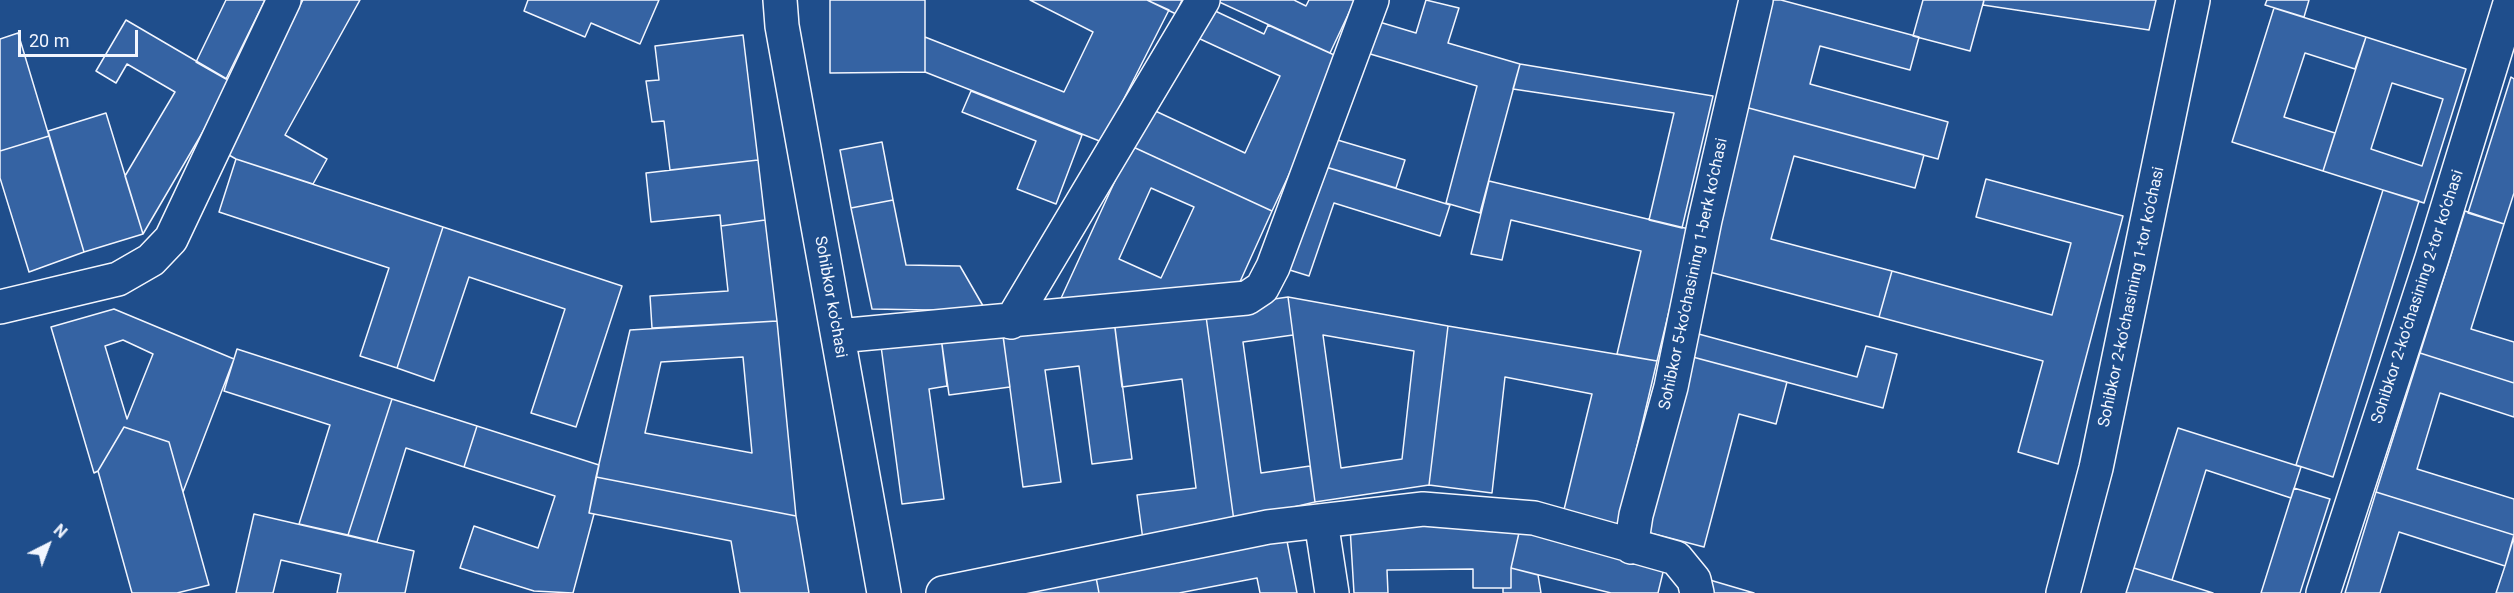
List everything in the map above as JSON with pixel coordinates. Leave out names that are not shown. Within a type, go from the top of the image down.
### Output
[{"type":"street","points":[[0,307],[118,279],[151,260],[171,239],[284,0]]},
{"type":"street","name":"Sohibkor ko'chasi","points":[[780,0],[782,26],[884,593]]},
{"type":"street","points":[[1011,322],[1203,0]]},
{"type":"street","points":[[838,336],[1011,322],[1247,298],[1262,288],[1273,267],[1372,0]]},
{"type":"street","name":"Sohibkor 5-koʼchasining 1-berk koʼchasi","points":[[1631,547],[1635,515],[1671,387],[1705,220],[1756,0]]},
{"type":"street","name":"Sohibkor 2-ko‘chasining 1-tor ko‘chasi","points":[[2063,593],[2096,468],[2193,0]]},
{"type":"street","name":"Sohibkor 2-ko‘chasining 2-tor ko‘chasi","points":[[2323,593],[2432,258],[2511,0]]},
{"type":"street","points":[[942,593],[1268,527],[1422,510],[1534,518],[1676,558],[1694,580],[1697,593]]},
{"type":"street","points":[[1321,521],[1332,593]]},
{"type":"building","points":[[226,0],[265,0],[226,79],[196,62]]},
{"type":"building","points":[[303,0],[360,0],[285,135],[327,159],[313,184],[236,159],[220,150]]},
{"type":"building","points":[[528,0],[659,0],[640,44],[591,23],[585,37],[524,11]]},
{"type":"building","points":[[830,0],[925,0],[925,72],[830,73]]},
{"type":"building","points":[[1030,0],[1147,0],[1169,10],[1102,142],[925,72],[925,37],[1064,92],[1093,32]]},
{"type":"building","points":[[1147,0],[1182,0],[1176,14]]},
{"type":"building","points":[[1215,0],[1294,0],[1306,6],[1309,0],[1355,0],[1330,53]]},
{"type":"building","points":[[1426,0],[1459,8],[1448,43],[1520,64],[1480,213],[1446,203],[1477,86],[1367,53],[1376,21],[1416,33]]},
{"type":"building","points":[[1765,0],[1781,0],[1919,37],[1910,70],[1820,46],[1810,84],[1948,122],[1938,159],[1745,107]]},
{"type":"building","points":[[1923,0],[1984,0],[1970,51],[1913,36]]},
{"type":"building","points":[[1984,0],[2156,0],[2149,30],[1983,5]]},
{"type":"building","points":[[2267,0],[2309,0],[2304,17],[2265,5]]},
{"type":"building","points":[[2274,8],[2366,37],[2355,69],[2305,53],[2284,117],[2335,133],[2323,171],[2232,142]]},
{"type":"building","points":[[1211,9],[1264,34],[1268,25],[1343,59],[1272,211],[1131,146],[1149,108],[1245,153],[1280,76],[1198,38]]},
{"type":"building","points":[[126,20],[232,82],[143,234],[125,176],[175,92],[127,64],[116,83],[96,71]]},
{"type":"building","points":[[18,33],[49,136],[0,151],[0,39]]},
{"type":"building","points":[[743,35],[758,160],[670,170],[664,121],[652,122],[646,81],[659,80],[655,46]]},
{"type":"building","points":[[2366,37],[2466,69],[2424,203],[2323,171]],"holes":[[[2392,83],[2443,99],[2422,166],[2371,149]]]},
{"type":"building","points":[[1520,64],[1713,96],[1682,228],[1649,220],[1674,113],[1513,89]]},
{"type":"building","points":[[2511,77],[2514,79],[2514,193],[2504,224],[2468,213]]},
{"type":"building","points":[[971,91],[1082,135],[1056,204],[1017,189],[1036,141],[962,112]]},
{"type":"building","points":[[1745,107],[1924,155],[1915,188],[1794,156],[1771,239],[1892,271],[1879,317],[1702,270]]},
{"type":"building","points":[[106,113],[143,234],[84,252],[48,131]]},
{"type":"building","points":[[49,136],[84,252],[29,272],[0,178],[0,151]]},
{"type":"building","points":[[1324,136],[1405,160],[1396,188],[1316,164]]},
{"type":"building","points":[[882,142],[893,200],[851,208],[840,150]]},
{"type":"building","points":[[1131,146],[1272,211],[1234,295],[1057,307]],"holes":[[[1151,188],[1194,207],[1161,278],[1119,259]]]},
{"type":"building","points":[[236,159],[443,227],[397,368],[360,356],[389,268],[219,212]]},
{"type":"building","points":[[758,160],[765,220],[721,226],[720,215],[651,222],[646,173]]},
{"type":"building","points":[[1316,164],[1450,205],[1440,236],[1334,203],[1309,276],[1280,267]]},
{"type":"building","points":[[1986,179],[2123,216],[2058,464],[2018,452],[2043,361],[1879,317],[1892,271],[2052,315],[2071,243],[1976,217]]},
{"type":"building","points":[[1489,181],[1689,229],[1657,361],[1617,354],[1641,251],[1511,220],[1502,260],[1471,254]]},
{"type":"building","points":[[2383,190],[2419,201],[2333,477],[2296,465]]},
{"type":"building","points":[[893,200],[906,265],[960,266],[986,311],[872,309],[851,208]]},
{"type":"building","points":[[2465,211],[2504,224],[2471,329],[2514,342],[2514,383],[2420,353]]},
{"type":"building","points":[[765,220],[777,321],[652,328],[650,296],[728,291],[721,226]]},
{"type":"building","points":[[443,227],[622,286],[576,427],[531,413],[565,309],[469,277],[434,381],[397,368]]},
{"type":"building","points":[[1288,297],[1448,326],[1429,485],[1315,502]],"holes":[[[1323,335],[1414,351],[1402,459],[1341,468]]]},
{"type":"building","points":[[1288,297],[1293,335],[1243,342],[1261,473],[1310,466],[1315,502],[1234,521],[1205,309]]},
{"type":"building","points":[[114,309],[234,359],[183,492],[169,442],[124,427],[98,471],[94,473],[51,327]],"holes":[[[123,340],[153,354],[127,419],[105,346]]]},
{"type":"building","points":[[1205,309],[1234,521],[1143,540],[1137,495],[1196,488],[1182,379],[1122,387],[1114,320]]},
{"type":"building","points":[[1114,320],[1132,459],[1092,464],[1079,366],[1045,370],[1061,482],[1023,487],[1003,335]]},
{"type":"building","points":[[777,321],[796,516],[596,477],[630,330]],"holes":[[[743,357],[752,453],[645,433],[661,362]]]},
{"type":"building","points":[[1448,326],[1657,361],[1617,531],[1562,518],[1592,394],[1505,377],[1492,493],[1429,485]]},
{"type":"building","points":[[1002,329],[1010,387],[949,395],[941,337]]},
{"type":"building","points":[[1695,333],[1857,377],[1866,346],[1897,354],[1883,408],[1689,356]]},
{"type":"building","points":[[941,337],[947,386],[929,389],[944,499],[902,504],[881,346]]},
{"type":"building","points":[[237,349],[392,399],[348,535],[299,524],[330,425],[224,391]]},
{"type":"building","points":[[2420,353],[2514,383],[2514,417],[2440,393],[2417,469],[2514,499],[2514,535],[2376,492]]},
{"type":"building","points":[[1689,356],[1787,382],[1776,424],[1739,414],[1704,547],[1643,531]]},
{"type":"building","points":[[392,399],[477,426],[464,467],[406,448],[377,542],[348,535]]},
{"type":"building","points":[[477,426],[599,465],[589,513],[594,514],[573,593],[534,591],[460,568],[474,526],[538,548],[555,496],[464,467]]},
{"type":"building","points":[[124,427],[169,442],[209,585],[177,593],[132,593],[98,471]]},
{"type":"building","points":[[2178,428],[2301,467],[2291,498],[2206,470],[2172,580],[2134,568]]},
{"type":"building","points":[[596,477],[796,516],[809,593],[740,593],[731,541],[589,513]]},
{"type":"building","points":[[2294,488],[2330,499],[2300,593],[2261,593]]},
{"type":"building","points":[[2376,492],[2514,535],[2505,566],[2399,532],[2380,593],[2345,593]]},
{"type":"building","points":[[254,514],[414,551],[405,593],[337,593],[341,574],[281,560],[273,593],[236,593]]},
{"type":"building","points":[[1521,524],[1511,568],[1511,588],[1473,588],[1473,569],[1387,570],[1388,593],[1354,593],[1350,527]]},
{"type":"building","points":[[1521,524],[1666,560],[1658,593],[1611,593],[1511,568]]},
{"type":"building","points":[[1286,536],[1297,593],[1260,593],[1257,578],[1179,593],[1099,593],[1095,572]]},
{"type":"building","points":[[2514,537],[2514,593],[2496,593],[2505,566]]},
{"type":"building","points":[[1511,568],[1538,575],[1541,593],[1503,593],[1503,588],[1511,588]]},
{"type":"building","points":[[2134,568],[2172,580],[2213,593],[2126,593]]},
{"type":"building","points":[[1095,572],[1099,593],[981,593]]},
{"type":"building","points":[[1703,578],[1754,593],[1705,593]]}]
